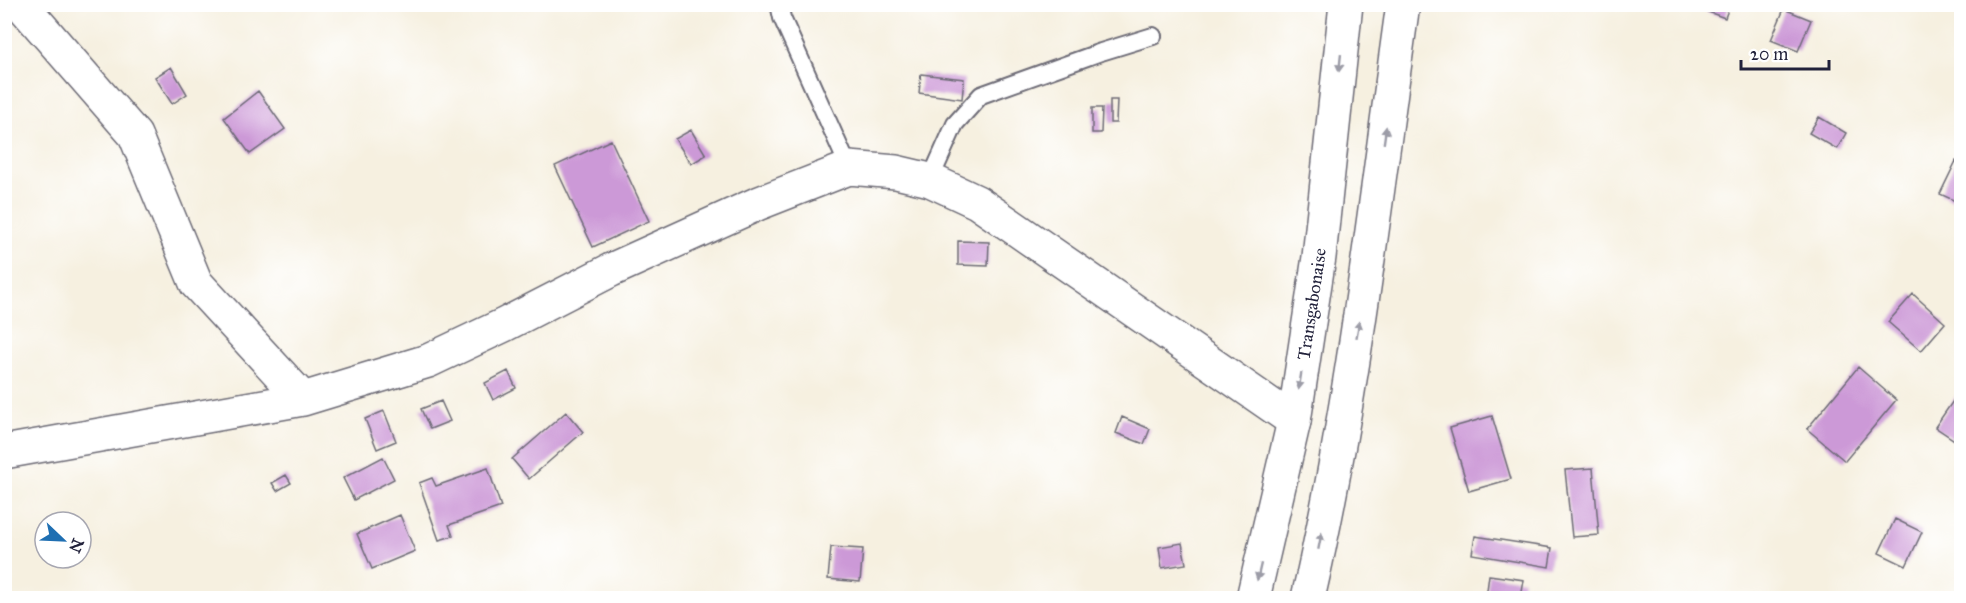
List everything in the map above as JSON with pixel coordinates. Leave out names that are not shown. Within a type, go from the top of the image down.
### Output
[{"type":"main road","points":[[21,4],[135,135],[196,283],[303,399]]},
{"type":"main road","name":"Transgabonaise","points":[[1253,598],[1294,421],[1319,257],[1346,4]]},
{"type":"main road","points":[[1308,598],[1331,483],[1361,310],[1403,4]]},
{"type":"main road","points":[[4,452],[303,399],[428,361],[504,326],[611,270],[757,204],[849,168],[896,172],[930,180],[977,202],[1294,421]]},
{"type":"lane","points":[[779,4],[782,18],[849,168]]},
{"type":"lane","points":[[930,180],[955,124],[981,95],[1153,36]]},
{"type":"building","points":[[1002,4],[1018,4],[1018,6],[1003,8]]},
{"type":"building","points":[[1686,4],[1730,4],[1725,18]]},
{"type":"building","points":[[1784,9],[1811,20],[1798,51],[1771,40]]},
{"type":"building","points":[[171,67],[187,94],[172,104],[155,77]]},
{"type":"building","points":[[921,74],[964,79],[962,99],[919,93]]},
{"type":"building","points":[[258,91],[285,129],[250,154],[224,118]]},
{"type":"building","points":[[1110,100],[1117,100],[1116,123],[1110,123]]},
{"type":"building","points":[[1092,108],[1102,108],[1101,133],[1092,133]]},
{"type":"building","points":[[1819,117],[1846,133],[1837,149],[1809,133]]},
{"type":"building","points":[[691,130],[706,155],[691,164],[675,139]]},
{"type":"building","points":[[611,140],[649,221],[593,247],[555,166]]},
{"type":"building","points":[[1956,161],[1962,164],[1962,204],[1940,194]]},
{"type":"building","points":[[958,241],[989,242],[988,266],[958,265]]},
{"type":"building","points":[[1913,294],[1945,323],[1921,351],[1888,322]]},
{"type":"building","points":[[1858,367],[1896,400],[1845,461],[1807,429]]},
{"type":"building","points":[[508,371],[516,388],[493,400],[485,383]]},
{"type":"building","points":[[1962,388],[1962,445],[1935,427]]},
{"type":"building","points":[[441,401],[450,421],[430,429],[421,409]]},
{"type":"building","points":[[384,411],[396,441],[377,449],[365,419]]},
{"type":"building","points":[[566,412],[583,432],[529,479],[512,459]]},
{"type":"building","points":[[1492,416],[1511,479],[1469,491],[1450,428]]},
{"type":"building","points":[[1122,417],[1150,429],[1144,444],[1116,433]]},
{"type":"building","points":[[383,457],[394,479],[354,500],[343,478]]},
{"type":"building","points":[[488,468],[501,507],[449,525],[453,536],[439,540],[419,483],[432,478],[436,486]]},
{"type":"building","points":[[1593,468],[1599,535],[1572,537],[1565,470]]},
{"type":"building","points":[[286,475],[291,483],[277,491],[272,483]]},
{"type":"building","points":[[400,515],[415,551],[372,569],[357,534]]},
{"type":"building","points":[[1895,519],[1922,532],[1906,566],[1879,553]]},
{"type":"building","points":[[1475,536],[1552,548],[1549,567],[1472,554]]},
{"type":"building","points":[[1182,543],[1186,564],[1162,568],[1159,547]]},
{"type":"building","points":[[831,547],[863,549],[860,582],[828,579]]},
{"type":"building","points":[[1489,575],[1524,580],[1521,598],[1486,598]]}]
